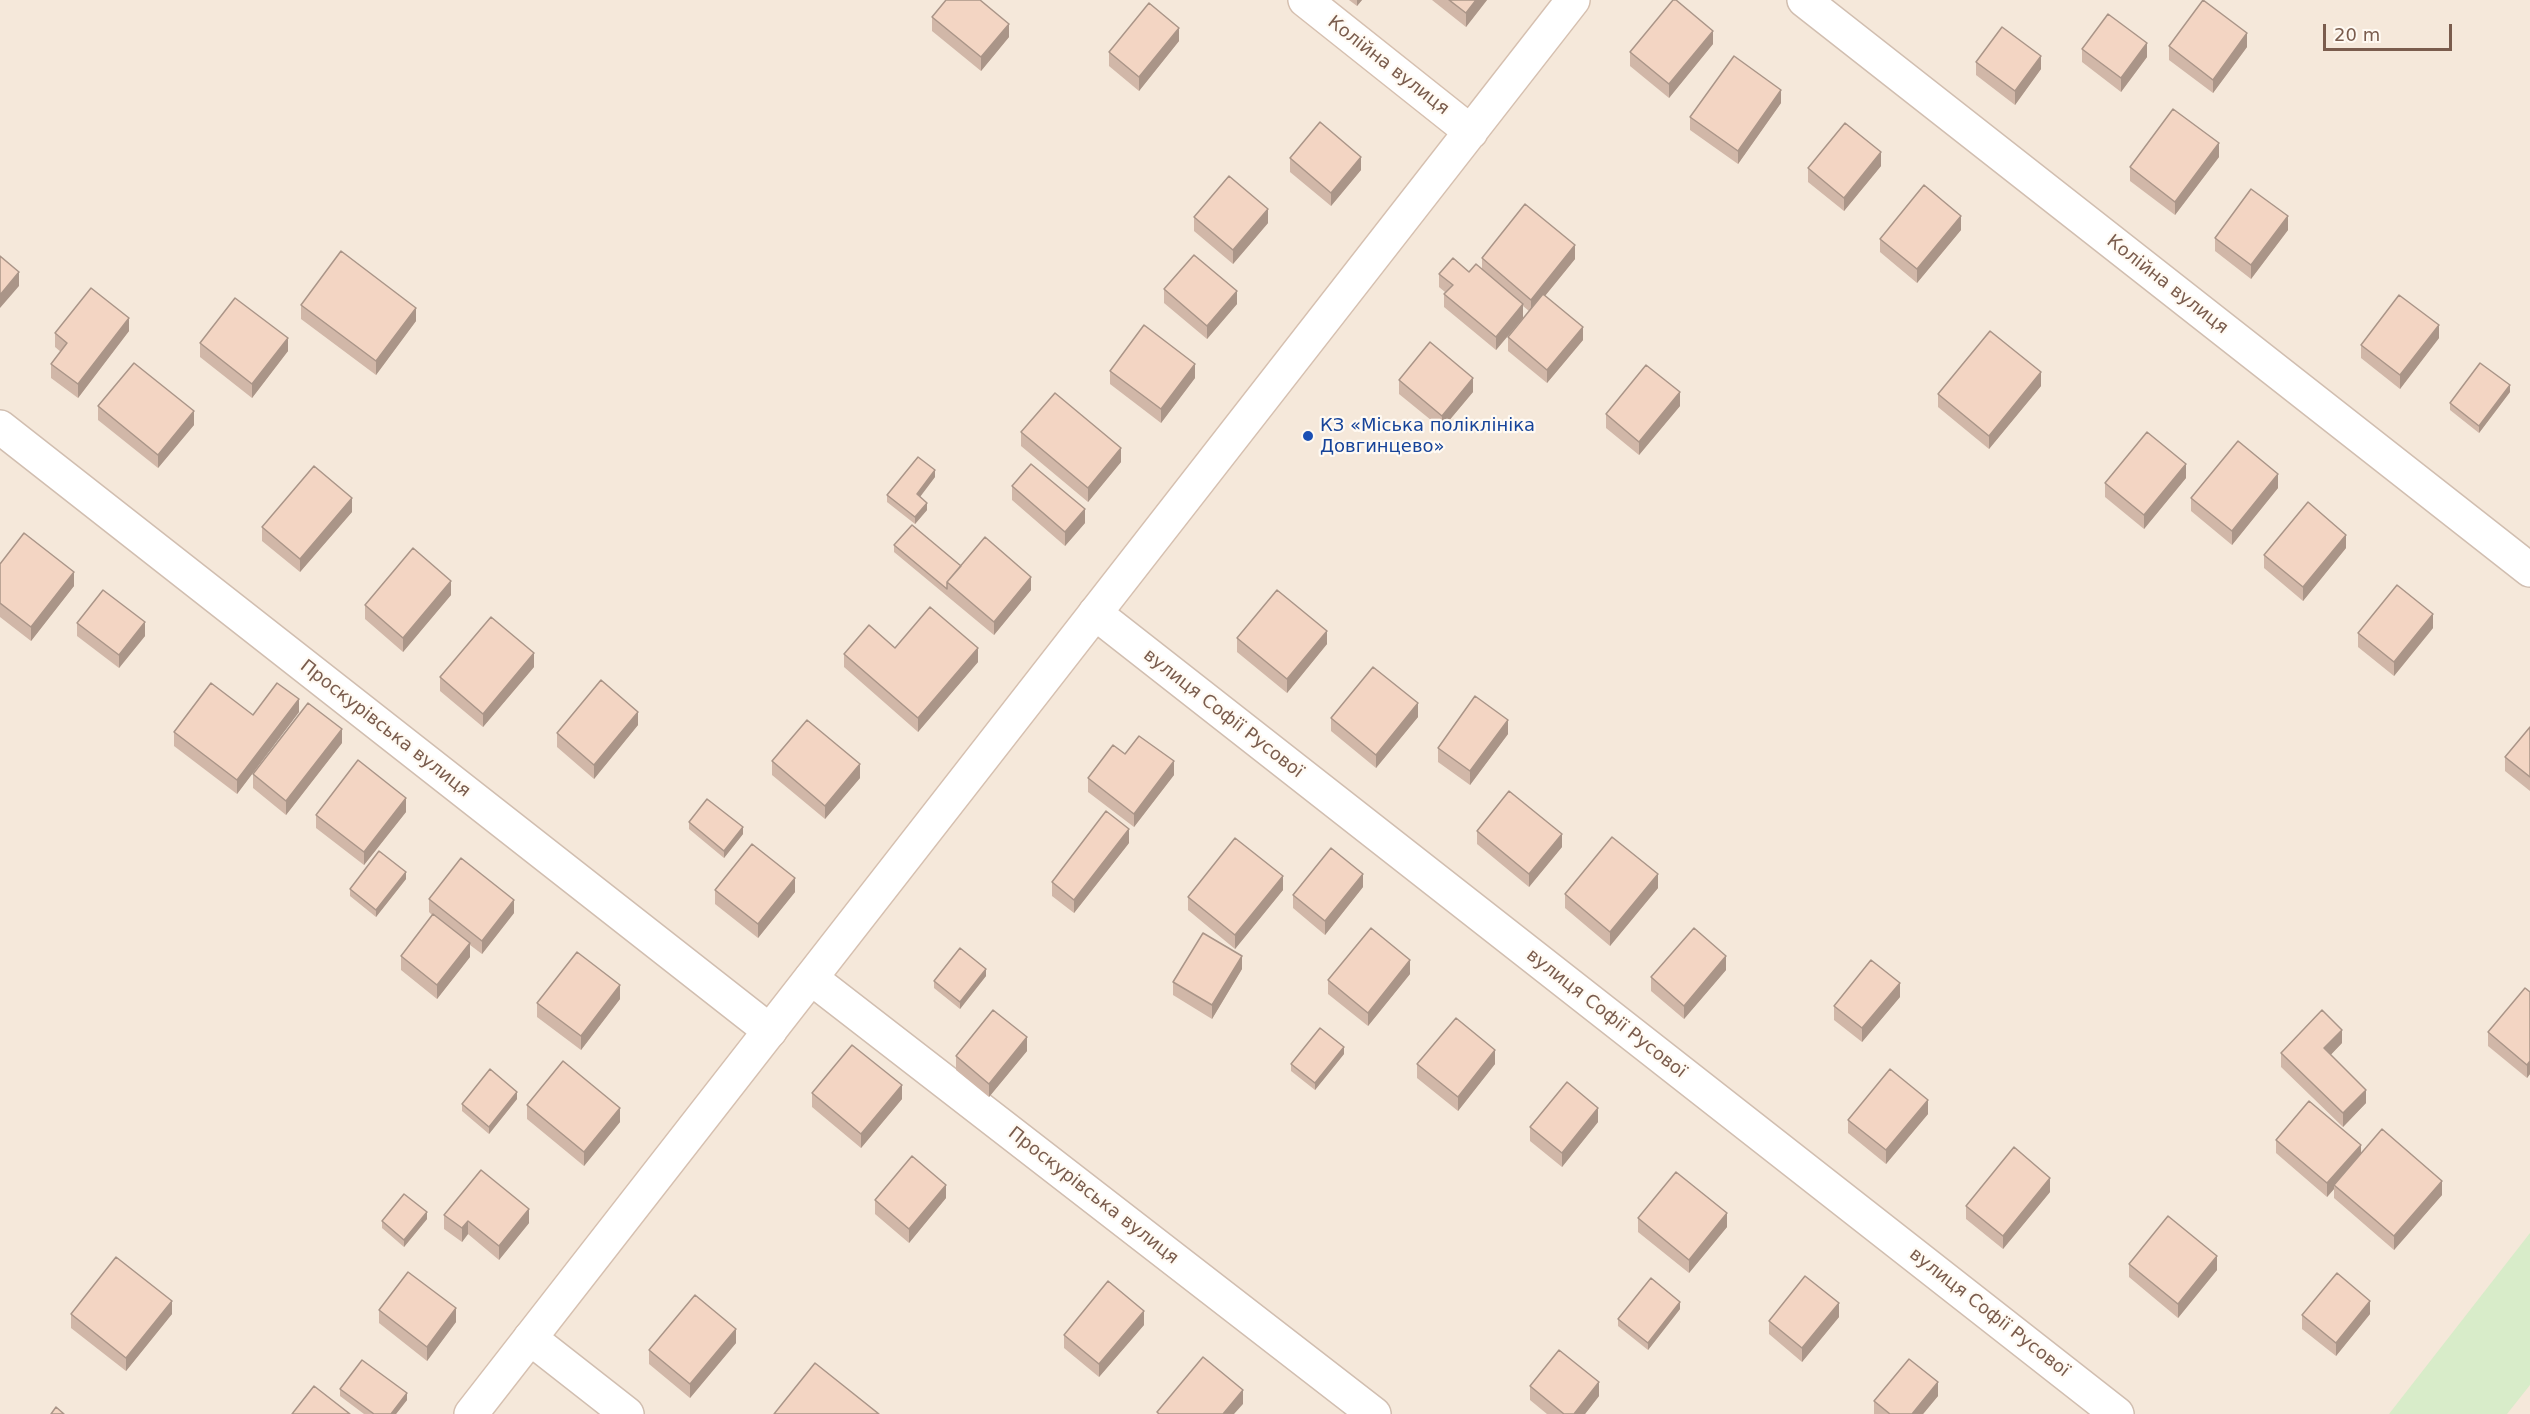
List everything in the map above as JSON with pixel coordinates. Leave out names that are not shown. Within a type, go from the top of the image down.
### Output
[{"type":"street","name":"Колійна вулиця","points":[[1305,0],[1471,132]]},
{"type":"street","points":[[471,1414],[1573,0]]},
{"type":"street","name":"Колійна вулиця","points":[[1804,0],[2530,570]]},
{"type":"street","name":"Проскурівська вулиця","points":[[0,427],[770,1031]]},
{"type":"street","name":"вулиця Софії Русової","points":[[1095,613],[2117,1414]]},
{"type":"street","name":"Проскурівська вулиця","points":[[812,978],[1374,1414]]},
{"type":"street","points":[[530,1338],[627,1414]]},
{"type":"shaded area","points":[[0,0],[2530,0],[2530,1414],[0,1414]]},
{"type":"green space","points":[[2530,1233],[2530,1385],[2507,1414],[2389,1414]]},
{"type":"building","points":[[946,0],[980,0],[1009,24],[981,57],[932,17]]},
{"type":"building","points":[[1449,0],[1476,0],[1466,13]]},
{"type":"building","points":[[1673,0],[1676,0],[1713,31],[1669,84],[1630,52]]},
{"type":"building","points":[[2203,0],[2247,33],[2213,80],[2169,46]]},
{"type":"building","points":[[1149,3],[1179,28],[1139,77],[1109,52]]},
{"type":"building","points":[[2108,14],[2147,43],[2121,78],[2082,49]]},
{"type":"building","points":[[2002,27],[2041,56],[2015,91],[1976,62]]},
{"type":"building","points":[[1734,56],[1781,90],[1738,151],[1690,117]]},
{"type":"building","points":[[2173,109],[2219,143],[2175,202],[2130,167]]},
{"type":"building","points":[[1320,122],[1361,157],[1331,193],[1290,158]]},
{"type":"building","points":[[1845,123],[1881,152],[1844,198],[1808,168]]},
{"type":"building","points":[[1229,176],[1268,209],[1233,250],[1194,217]]},
{"type":"building","points":[[1924,185],[1961,216],[1917,269],[1880,239]]},
{"type":"building","points":[[2251,189],[2288,216],[2251,265],[2215,238]]},
{"type":"building","points":[[1525,204],[1575,245],[1531,300],[1482,258]]},
{"type":"building","points":[[341,251],[416,308],[376,361],[301,305]]},
{"type":"building","points":[[1194,255],[1237,291],[1207,326],[1164,289]]},
{"type":"building","points":[[0,256],[19,272],[0,295]]},
{"type":"building","points":[[1453,258],[1469,272],[1476,264],[1523,304],[1496,337],[1444,294],[1453,285],[1439,274]]},
{"type":"building","points":[[91,288],[129,318],[78,384],[51,364],[67,343],[55,333]]},
{"type":"building","points":[[1543,294],[1583,327],[1547,370],[1508,337]]},
{"type":"building","points":[[2399,295],[2439,325],[2400,375],[2361,345]]},
{"type":"building","points":[[235,298],[288,338],[252,384],[200,343]]},
{"type":"building","points":[[1144,325],[1195,364],[1161,409],[1110,371]]},
{"type":"building","points":[[1990,331],[2041,372],[1989,436],[1938,394]]},
{"type":"building","points":[[1430,342],[1473,378],[1442,416],[1399,380]]},
{"type":"building","points":[[134,363],[194,411],[158,455],[98,406]]},
{"type":"building","points":[[2480,363],[2510,385],[2479,426],[2450,403]]},
{"type":"building","points":[[1646,365],[1680,392],[1639,442],[1606,414]]},
{"type":"building","points":[[1055,393],[1121,448],[1088,488],[1021,432]]},
{"type":"building","points":[[2147,432],[2186,464],[2144,515],[2105,483]]},
{"type":"building","points":[[2238,441],[2278,474],[2232,531],[2191,498]]},
{"type":"building","points":[[918,457],[935,470],[917,494],[927,503],[915,517],[887,495]]},
{"type":"building","points":[[1031,464],[1085,509],[1065,532],[1012,486]]},
{"type":"building","points":[[314,466],[352,498],[300,559],[262,527]]},
{"type":"building","points":[[2308,502],[2346,535],[2303,587],[2264,555]]},
{"type":"building","points":[[912,525],[961,566],[947,582],[947,589],[894,545]]},
{"type":"building","points":[[24,533],[74,572],[31,627],[0,603],[0,564]]},
{"type":"building","points":[[985,537],[1031,577],[994,622],[947,582]]},
{"type":"building","points":[[413,548],[451,581],[403,638],[365,605]]},
{"type":"building","points":[[2397,585],[2433,614],[2394,662],[2358,633]]},
{"type":"building","points":[[103,590],[145,622],[119,655],[77,623]]},
{"type":"building","points":[[1277,590],[1327,631],[1287,679],[1237,638]]},
{"type":"building","points":[[930,607],[978,648],[918,718],[844,654],[869,625],[895,648]]},
{"type":"building","points":[[491,617],[534,653],[483,714],[440,677]]},
{"type":"building","points":[[1373,667],[1418,703],[1376,755],[1331,718]]},
{"type":"building","points":[[601,680],[638,712],[594,765],[557,733]]},
{"type":"building","points":[[211,683],[253,715],[277,683],[299,699],[237,780],[174,732]]},
{"type":"building","points":[[1475,696],[1508,720],[1470,771],[1438,748]]},
{"type":"building","points":[[308,703],[342,729],[286,801],[253,774]]},
{"type":"building","points":[[807,720],[860,764],[825,806],[772,761]]},
{"type":"building","points":[[2530,727],[2530,777],[2505,757]]},
{"type":"building","points":[[1139,736],[1174,761],[1134,814],[1088,778],[1113,745],[1125,754]]},
{"type":"building","points":[[358,760],[406,798],[364,852],[316,815]]},
{"type":"building","points":[[1509,791],[1562,834],[1529,874],[1477,831]]},
{"type":"building","points":[[707,799],[743,827],[724,851],[689,822]]},
{"type":"building","points":[[1106,811],[1129,829],[1074,900],[1052,882]]},
{"type":"building","points":[[1612,837],[1658,874],[1610,932],[1565,894]]},
{"type":"building","points":[[1235,838],[1283,876],[1235,935],[1188,897]]},
{"type":"building","points":[[752,844],[795,878],[758,924],[715,890]]},
{"type":"building","points":[[1331,848],[1363,874],[1325,921],[1293,895]]},
{"type":"building","points":[[379,851],[406,872],[376,910],[350,889]]},
{"type":"building","points":[[461,858],[514,900],[482,941],[429,899]]},
{"type":"building","points":[[433,914],[470,943],[437,985],[401,956]]},
{"type":"building","points":[[1371,928],[1410,960],[1368,1013],[1328,980]]},
{"type":"building","points":[[1694,928],[1726,956],[1684,1006],[1651,977]]},
{"type":"building","points":[[1203,933],[1242,956],[1212,1005],[1173,982]]},
{"type":"building","points":[[960,948],[986,969],[960,1002],[934,981]]},
{"type":"building","points":[[577,952],[620,985],[581,1036],[537,1003]]},
{"type":"building","points":[[1871,960],[1900,983],[1862,1028],[1834,1006]]},
{"type":"building","points":[[2525,988],[2530,992],[2530,1061],[2527,1065],[2488,1032]]},
{"type":"building","points":[[993,1010],[1027,1037],[989,1084],[956,1056]]},
{"type":"building","points":[[2322,1010],[2342,1030],[2324,1048],[2366,1090],[2343,1113],[2281,1053]]},
{"type":"building","points":[[1456,1018],[1495,1050],[1458,1097],[1417,1064]]},
{"type":"building","points":[[1320,1028],[1344,1047],[1315,1083],[1291,1064]]},
{"type":"building","points":[[852,1045],[902,1085],[861,1134],[812,1093]]},
{"type":"building","points":[[563,1061],[620,1108],[584,1152],[527,1105]]},
{"type":"building","points":[[490,1069],[517,1092],[489,1127],[462,1104]]},
{"type":"building","points":[[1890,1069],[1928,1100],[1886,1150],[1848,1120]]},
{"type":"building","points":[[1567,1082],[1598,1108],[1562,1153],[1530,1127]]},
{"type":"building","points":[[2309,1101],[2361,1145],[2327,1183],[2276,1140]]},
{"type":"building","points":[[2382,1129],[2442,1181],[2394,1236],[2334,1185]]},
{"type":"building","points":[[2014,1147],[2050,1178],[2003,1236],[1966,1206]]},
{"type":"building","points":[[912,1156],[946,1185],[909,1229],[875,1200]]},
{"type":"building","points":[[481,1170],[529,1209],[499,1246],[468,1221],[462,1228],[444,1215]]},
{"type":"building","points":[[1676,1172],[1727,1213],[1689,1260],[1638,1218]]},
{"type":"building","points":[[404,1194],[427,1212],[404,1240],[382,1221]]},
{"type":"building","points":[[2168,1216],[2217,1256],[2178,1304],[2129,1264]]},
{"type":"building","points":[[116,1257],[172,1301],[126,1358],[71,1314]]},
{"type":"building","points":[[408,1272],[456,1308],[427,1347],[379,1310]]},
{"type":"building","points":[[2337,1273],[2370,1301],[2336,1343],[2302,1315]]},
{"type":"building","points":[[1805,1276],[1839,1303],[1802,1348],[1769,1321]]},
{"type":"building","points":[[1651,1278],[1680,1302],[1648,1343],[1618,1319]]},
{"type":"building","points":[[1108,1281],[1144,1311],[1099,1364],[1064,1335]]},
{"type":"building","points":[[695,1295],[736,1329],[690,1384],[649,1350]]},
{"type":"building","points":[[1559,1350],[1599,1382],[1574,1414],[1564,1414],[1530,1386]]},
{"type":"building","points":[[1203,1357],[1243,1390],[1223,1414],[1159,1414],[1157,1412]]},
{"type":"building","points":[[1909,1359],[1938,1382],[1912,1414],[1890,1414],[1874,1401]]},
{"type":"building","points":[[362,1360],[407,1393],[391,1414],[374,1414],[340,1389]]},
{"type":"building","points":[[815,1363],[879,1414],[774,1414]]},
{"type":"building","points":[[314,1386],[350,1414],[292,1414]]},
{"type":"building","points":[[56,1407],[64,1414],[51,1414]]},
{"type":"place","name":"КЗ «Міська поліклініка Довгинцево»","points":[[1308,436]]}]
